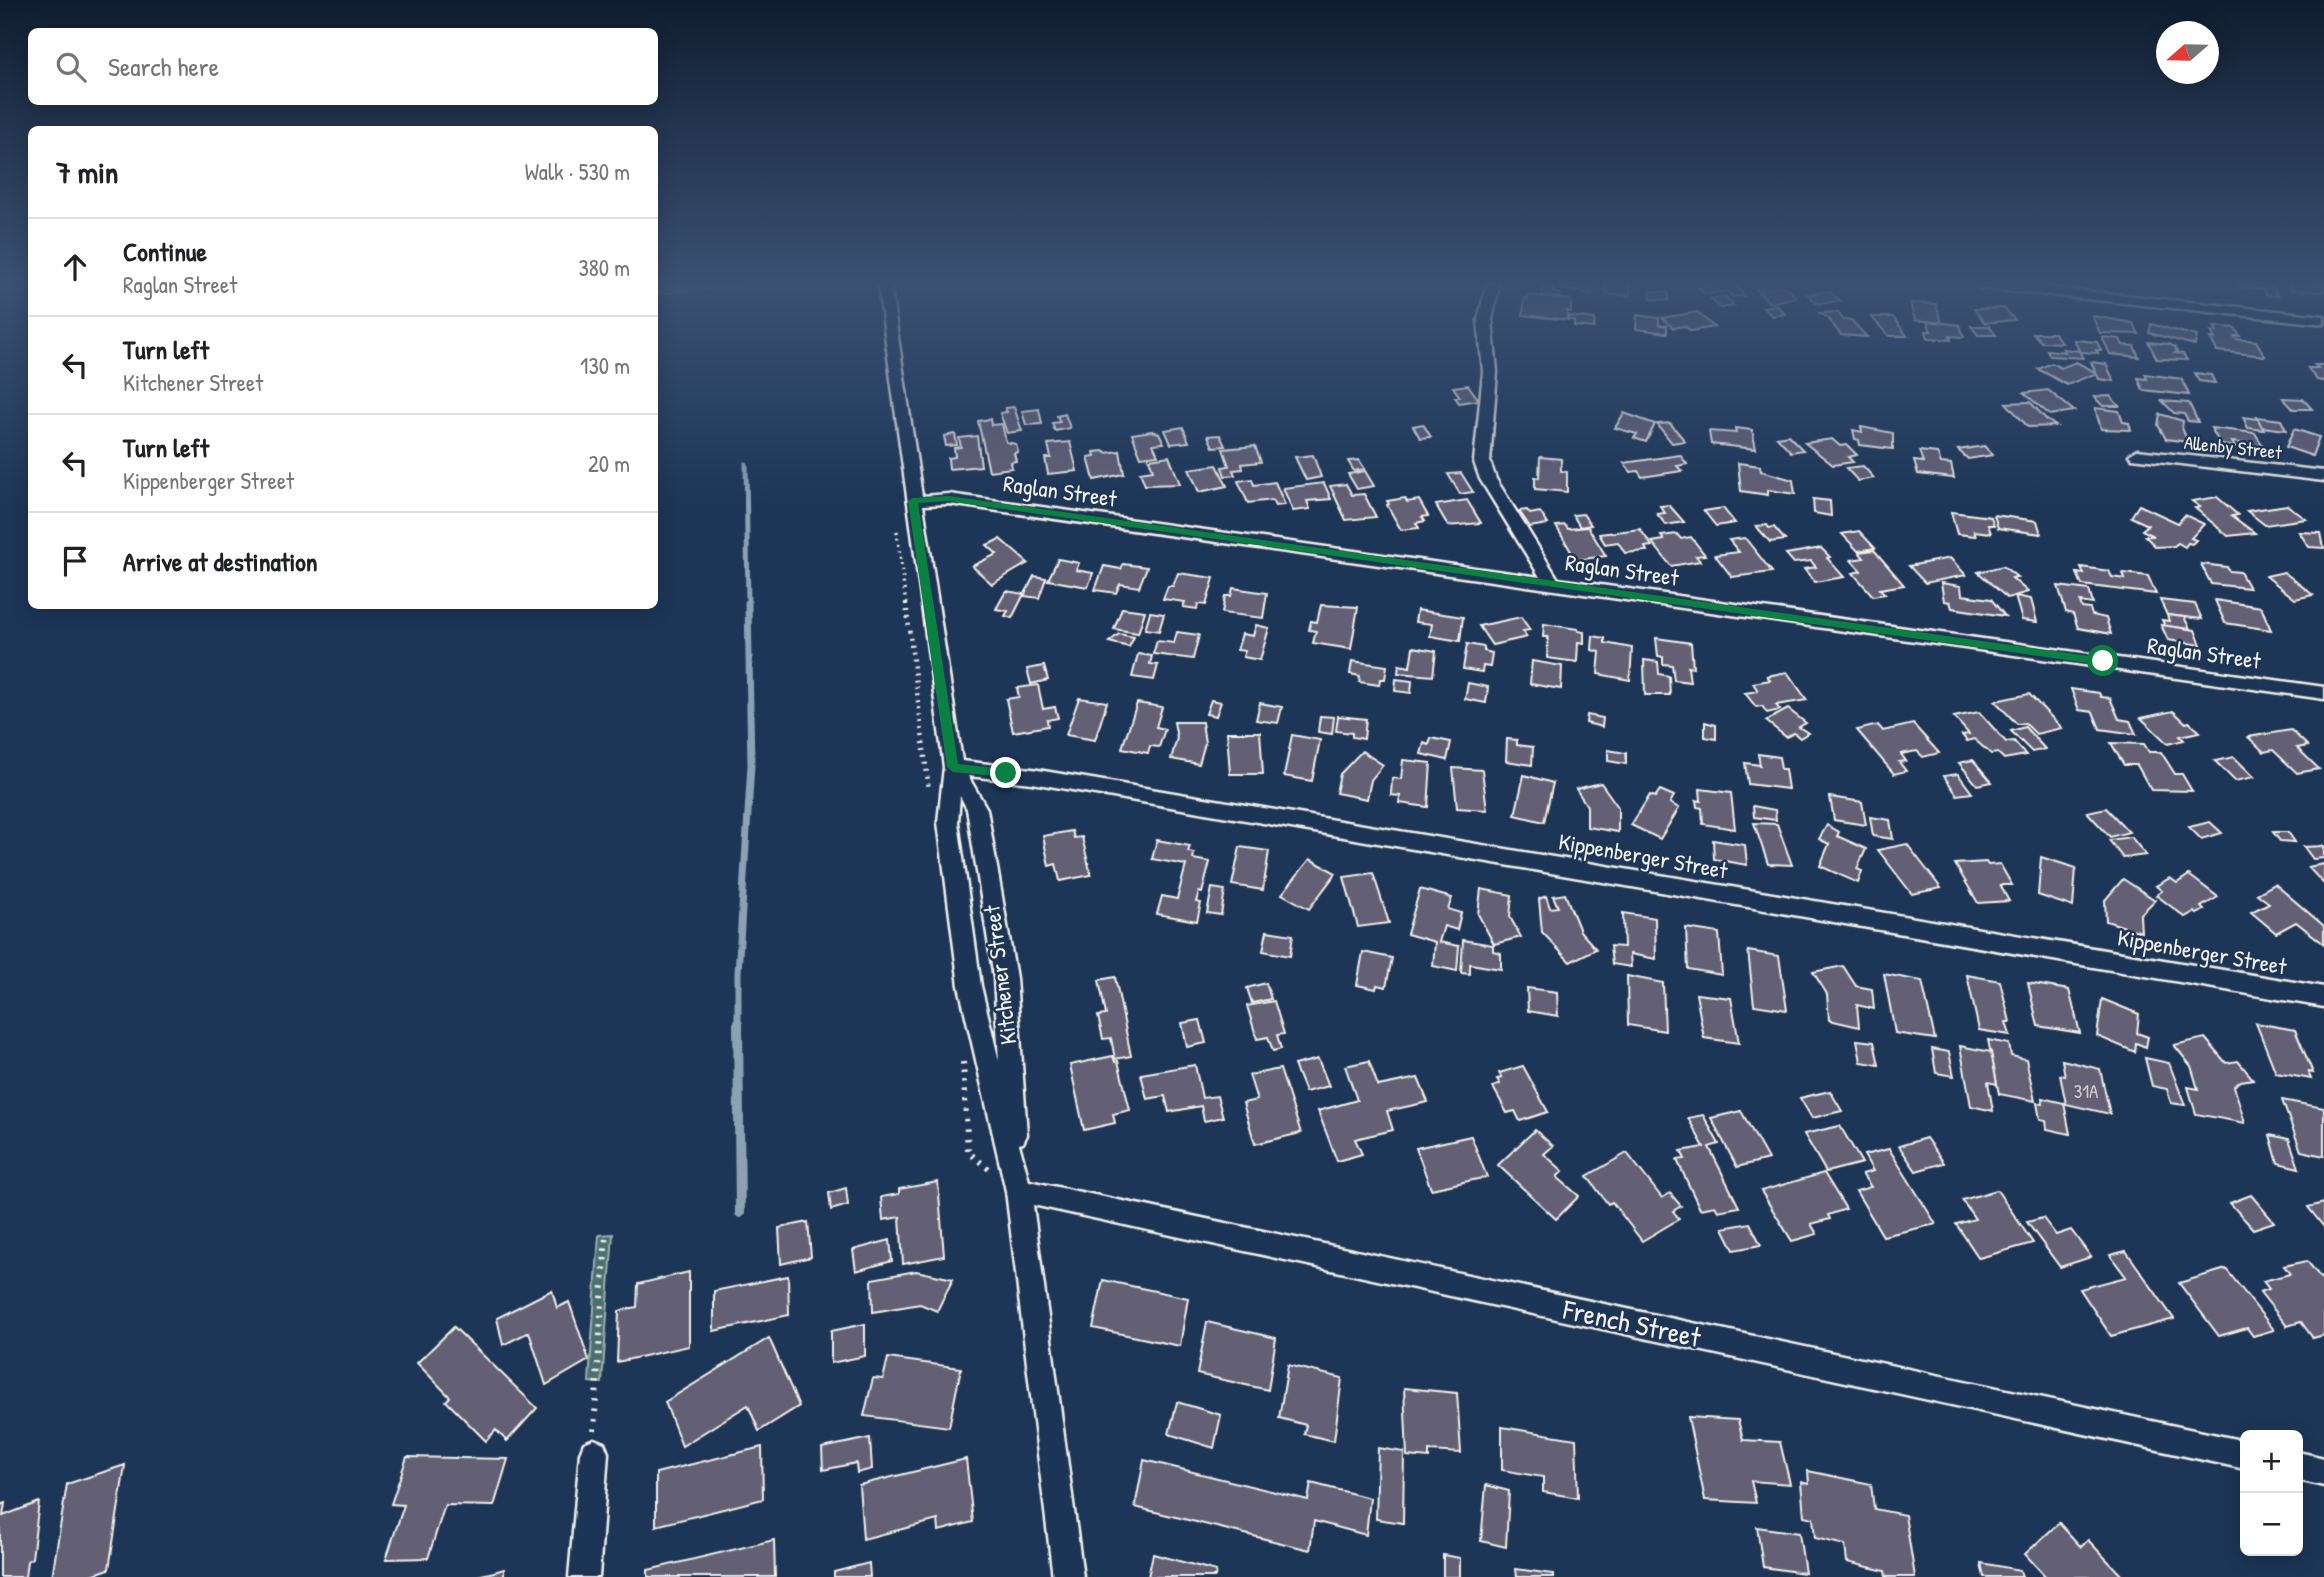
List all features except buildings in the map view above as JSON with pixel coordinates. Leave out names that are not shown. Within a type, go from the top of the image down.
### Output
[{"type":"street","name":"Kitchener Street","points":[[894,358],[953,767],[948,822],[970,986],[1018,1191]]},
{"type":"street","points":[[1489,358],[1490,372],[1482,462],[1488,479],[1552,583]]},
{"type":"street","name":"Allenby Street","points":[[2137,456],[2324,476]]},
{"type":"street","name":"Raglan Street","points":[[913,501],[949,499],[2324,693]]},
{"type":"street","name":"Kitchener Street","points":[[953,767],[977,809],[1005,978],[1018,1191],[1068,1577]]},
{"type":"street","name":"Kippenberger Street","points":[[953,767],[1046,778],[2324,998]]},
{"type":"street","name":"French Street","points":[[1018,1191],[2240,1454]]},
{"type":"street","points":[[584,1577],[594,1452]]},
{"type":"street","points":[[2303,1467],[2324,1472]]},
{"type":"path","points":[[897,528],[930,799]]},
{"type":"path","points":[[963,1060],[968,1152],[1018,1191]]},
{"type":"path","points":[[594,1452],[595,1385],[606,1234]]},
{"type":"green space","points":[[613,1234],[602,1383],[589,1382],[599,1235]]},
{"type":"waterway","points":[[746,464],[748,605]]},
{"type":"waterway","points":[[738,1024],[738,973],[751,765],[748,603]]},
{"type":"waterway","points":[[738,1024],[740,1213]]},
{"type":"route","points":[[1006,773],[953,767],[913,501],[968,501],[2103,661]]}]
